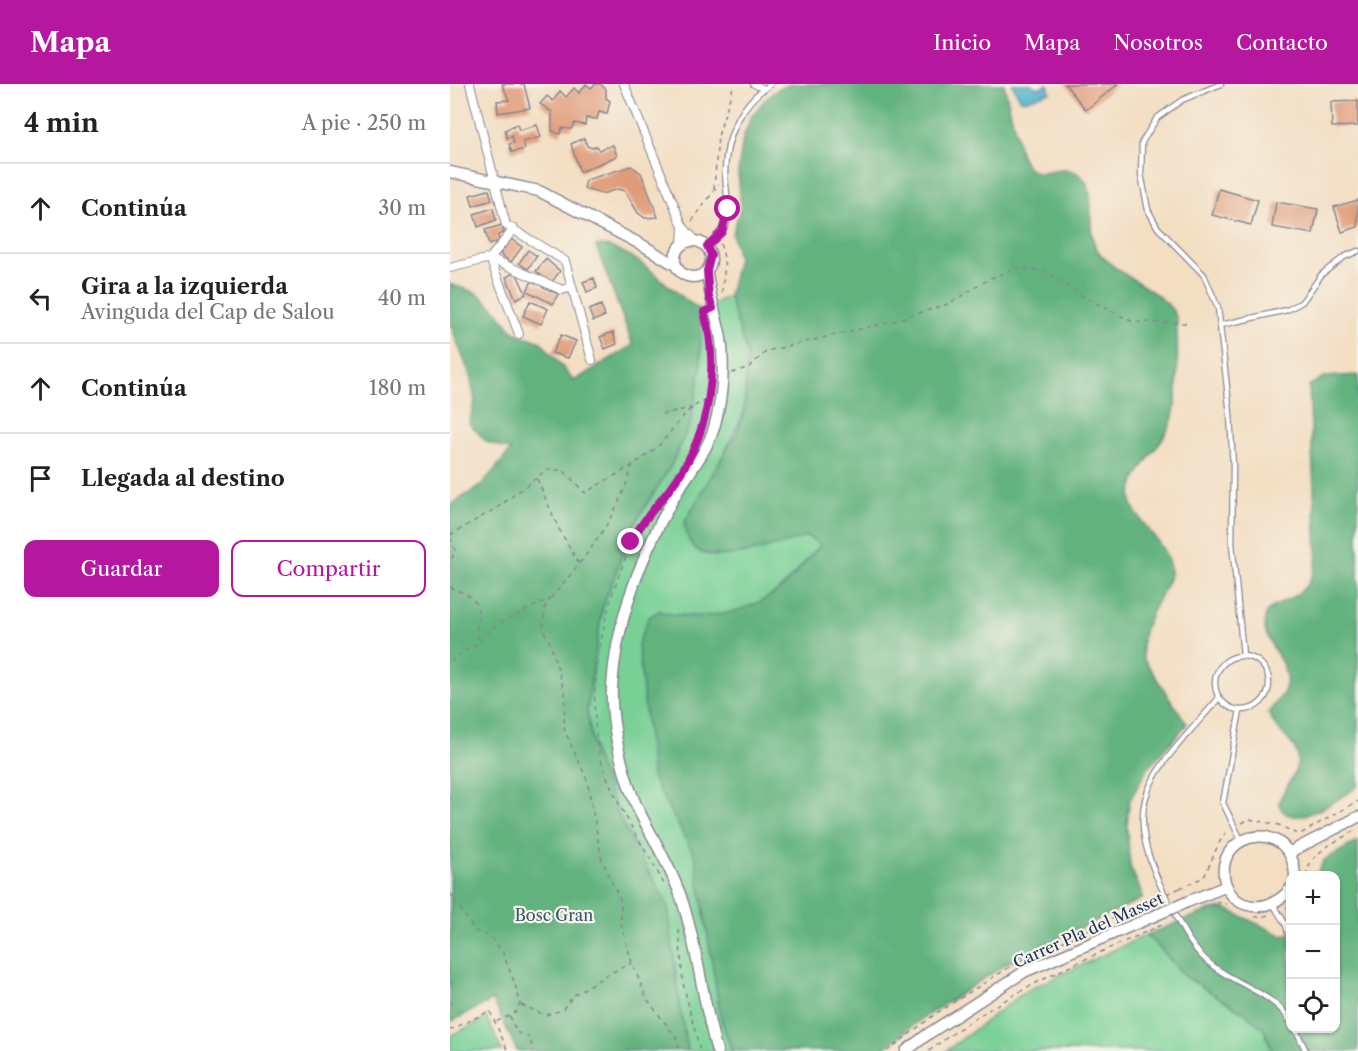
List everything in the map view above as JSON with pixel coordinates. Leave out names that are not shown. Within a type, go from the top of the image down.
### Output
[{"type":"street","points":[[470,84],[506,225],[565,261],[592,360]]},
{"type":"street","points":[[624,84],[683,227],[695,240],[707,246],[711,263],[707,271],[700,276],[690,278]]},
{"type":"street","points":[[754,84],[764,88]]},
{"type":"street","points":[[450,172],[539,191],[644,246],[675,265]]},
{"type":"street","points":[[683,227],[680,246],[674,255],[675,265],[680,273],[690,278],[709,297]]},
{"type":"street","points":[[450,268],[490,258],[514,229]]},
{"type":"street","points":[[644,246],[664,250],[695,240]]},
{"type":"street","points":[[490,258],[562,290],[572,287]]},
{"type":"street","points":[[490,258],[519,334]]},
{"type":"street","points":[[707,271],[709,297],[720,335],[723,377],[713,401],[715,424],[700,459],[653,536],[632,588],[617,645],[612,689],[626,778],[640,813],[675,879],[693,933],[706,1013],[717,1051]]},
{"type":"street","points":[[1290,852],[1358,817]]},
{"type":"street","points":[[1286,893],[1273,904],[1263,907],[1241,902],[1227,886],[1224,876],[1228,856],[1241,841],[1251,837],[1273,838],[1290,852],[1294,871]]},
{"type":"street","name":"Carrer Pla del Masset","points":[[906,1051],[928,1034],[1024,972],[1227,886]]},
{"type":"lane","points":[[707,246],[722,232],[728,217],[725,173],[728,144],[744,111],[764,88],[771,84]]},
{"type":"lane","points":[[1221,84],[1182,100],[1156,118],[1142,142],[1141,174],[1148,210],[1170,243],[1204,274],[1211,287],[1221,325],[1233,466],[1232,543],[1243,655]]},
{"type":"lane","points":[[1221,325],[1287,310],[1302,302],[1322,274],[1344,257],[1358,251]]},
{"type":"lane","points":[[1243,655],[1262,664],[1269,684],[1260,703],[1240,710],[1228,706],[1219,698],[1215,684],[1218,669],[1228,659],[1243,655]]},
{"type":"lane","points":[[1219,698],[1167,759],[1145,795],[1142,830],[1147,853],[1190,945],[1211,965],[1286,1013]]},
{"type":"lane","points":[[1240,710],[1223,803],[1241,841]]},
{"type":"lane","points":[[1273,904],[1286,926]]},
{"type":"lane","points":[[1297,1033],[1306,1051]]},
{"type":"path","points":[[683,227],[691,222],[714,189],[718,136],[734,84]]},
{"type":"path","points":[[716,238],[726,261],[722,298]]},
{"type":"path","points":[[723,377],[749,367],[767,351],[890,322],[948,304],[991,278],[1021,267],[1047,272],[1080,295],[1132,322],[1187,323]]},
{"type":"path","points":[[699,438],[713,401],[710,339]]},
{"type":"path","points":[[662,414],[693,408],[713,401]]},
{"type":"path","points":[[450,564],[454,550],[450,537],[497,508],[525,484],[548,469],[564,471],[585,493],[632,465],[661,443],[693,408]]},
{"type":"path","points":[[632,465],[624,494],[579,564],[545,607],[543,629],[550,643],[565,693],[564,729],[587,780],[602,860],[621,902],[621,923],[632,963],[648,999],[678,1040],[679,1051]]},
{"type":"path","points":[[537,478],[559,529],[579,564]]},
{"type":"path","points":[[662,495],[639,526],[620,572],[596,667],[594,712],[597,741],[611,787],[667,890]]},
{"type":"path","points":[[450,587],[471,597],[477,605],[480,615],[475,632],[479,641]]},
{"type":"path","points":[[450,661],[479,641],[497,624],[550,599]]},
{"type":"path","points":[[1308,871],[1312,859],[1322,849],[1358,829]]},
{"type":"path","points":[[1151,901],[1180,888]]},
{"type":"path","points":[[450,893],[475,932],[489,936],[502,951],[515,984],[520,1005],[515,1013],[495,1022]]},
{"type":"path","points":[[677,922],[682,983],[700,1051]]},
{"type":"path","points":[[929,1051],[993,1005],[1027,986],[1165,923]]},
{"type":"path","points":[[520,1005],[545,1015],[562,1010],[574,995],[606,975],[632,963]]},
{"type":"path","points":[[450,1030],[490,1011],[508,1051]]},
{"type":"path","points":[[509,1015],[516,1032],[530,1038],[533,1051]]},
{"type":"green space","points":[[791,84],[1004,84],[1020,153],[1027,167],[1036,173],[1065,170],[1076,172],[1081,176],[1090,192],[1092,232],[1098,251],[1117,269],[1165,301],[1173,310],[1177,320],[1178,357],[1175,410],[1168,430],[1142,467],[1133,486],[1131,497],[1137,514],[1164,552],[1169,562],[1170,573],[1144,632],[1143,658],[1187,724],[1148,768],[1129,802],[1127,827],[1130,866],[1142,899],[1012,960],[923,1018],[880,1051],[732,1051],[721,1019],[695,856],[652,777],[638,644],[649,617],[659,611],[703,616],[734,611],[763,600],[788,582],[821,545],[807,536],[737,555],[709,555],[699,551],[690,543],[684,523],[737,432],[744,413],[747,355],[729,296],[738,258],[732,234],[741,206],[738,172],[743,138],[752,116],[764,101],[778,89]]},
{"type":"green space","name":"Bosc Gran","points":[[602,245],[616,249],[642,264],[700,310],[701,368],[691,421],[672,464],[633,526],[602,609],[587,711],[594,754],[621,821],[668,906],[680,1009],[688,1051],[517,1051],[493,1000],[450,1022],[450,505],[481,486],[511,450],[487,442],[469,423],[475,401],[470,375],[450,324],[450,284],[477,293],[494,308],[514,332],[541,342],[574,381],[633,345],[596,246]]},
{"type":"green space","points":[[729,296],[747,355],[744,413],[712,477],[715,556],[745,553],[808,536],[821,545],[782,587],[764,600],[750,606],[704,616],[659,611],[652,777],[695,856],[721,1019],[732,1051],[688,1051],[680,1009],[668,906],[621,821],[594,754],[587,711],[602,609],[633,526],[672,464],[701,368],[700,310]]},
{"type":"green space","points":[[1358,375],[1358,786],[1316,811],[1293,816],[1284,812],[1279,803],[1297,765],[1297,757],[1292,744],[1276,726],[1269,713],[1283,693],[1286,675],[1268,639],[1265,620],[1268,610],[1303,590],[1315,565],[1317,552],[1309,386],[1324,377]]},
{"type":"green space","points":[[1358,841],[1358,1051],[1272,1051],[1264,1029],[1245,1013],[1183,975],[1146,935],[1207,911],[1224,908],[1283,936],[1286,935],[1286,1033],[1340,1033],[1340,871],[1318,871],[1324,860]]},
{"type":"green space","points":[[1146,935],[1183,975],[1245,1013],[1264,1029],[1272,1051],[946,1051],[1026,991]]},
{"type":"green space","points":[[487,1018],[502,1051],[450,1051],[450,1036]]},
{"type":"water","points":[[1012,84],[1031,84],[1037,88],[1048,84],[1050,92],[1026,100],[1020,99]]},
{"type":"building","points":[[502,84],[524,84],[530,108],[498,113],[497,101],[509,100]]},
{"type":"building","points":[[586,84],[591,88],[595,84],[600,84],[606,89],[606,98],[610,101],[607,114],[599,112],[597,119],[586,118],[585,125],[575,123],[571,129],[562,128],[560,134],[552,131],[552,112],[540,104],[547,96],[553,101],[560,91],[566,97],[574,88],[579,93]]},
{"type":"building","points":[[1065,84],[1118,84],[1086,110]]},
{"type":"building","points":[[1358,101],[1358,126],[1332,127],[1331,102]]},
{"type":"building","points":[[517,124],[519,130],[537,125],[541,137],[523,142],[525,149],[512,152],[509,144],[514,143],[512,136],[507,138],[505,130]]},
{"type":"building","points":[[584,138],[587,146],[592,148],[597,146],[599,150],[613,145],[617,156],[580,172],[571,144]]},
{"type":"building","points":[[631,166],[641,173],[658,217],[645,218],[638,213],[625,191],[618,189],[602,194],[584,189],[586,180]]},
{"type":"building","points":[[1219,189],[1258,200],[1251,225],[1212,215]]},
{"type":"building","points":[[489,190],[492,200],[473,206],[470,195]]},
{"type":"building","points":[[1358,200],[1358,227],[1342,232],[1334,207]]},
{"type":"building","points":[[1276,202],[1318,209],[1313,234],[1272,227]]},
{"type":"building","points":[[493,208],[496,220],[478,227],[474,214]]},
{"type":"building","points":[[502,225],[504,233],[498,235],[499,241],[489,245],[485,230]]},
{"type":"building","points":[[511,239],[522,247],[511,262],[500,254]]},
{"type":"building","points":[[528,250],[537,256],[528,269],[519,263]]},
{"type":"building","points":[[546,259],[560,271],[551,283],[536,271]]},
{"type":"building","points":[[516,272],[526,294],[516,299],[506,277]]},
{"type":"building","points":[[594,278],[597,288],[587,292],[583,282]]},
{"type":"building","points":[[532,281],[558,294],[553,304],[527,291]]},
{"type":"building","points":[[530,301],[548,309],[541,324],[523,316]]},
{"type":"building","points":[[601,305],[605,316],[593,321],[589,310]]},
{"type":"building","points":[[613,332],[617,344],[605,349],[600,337]]},
{"type":"building","points":[[561,335],[576,341],[568,358],[552,353]]},
{"type":"route","points":[[631,542],[651,508],[675,481],[688,461],[701,432],[710,383],[711,356],[709,330],[704,312],[713,308],[709,297],[707,271],[711,263],[711,255],[707,246],[726,225],[728,209]]}]
